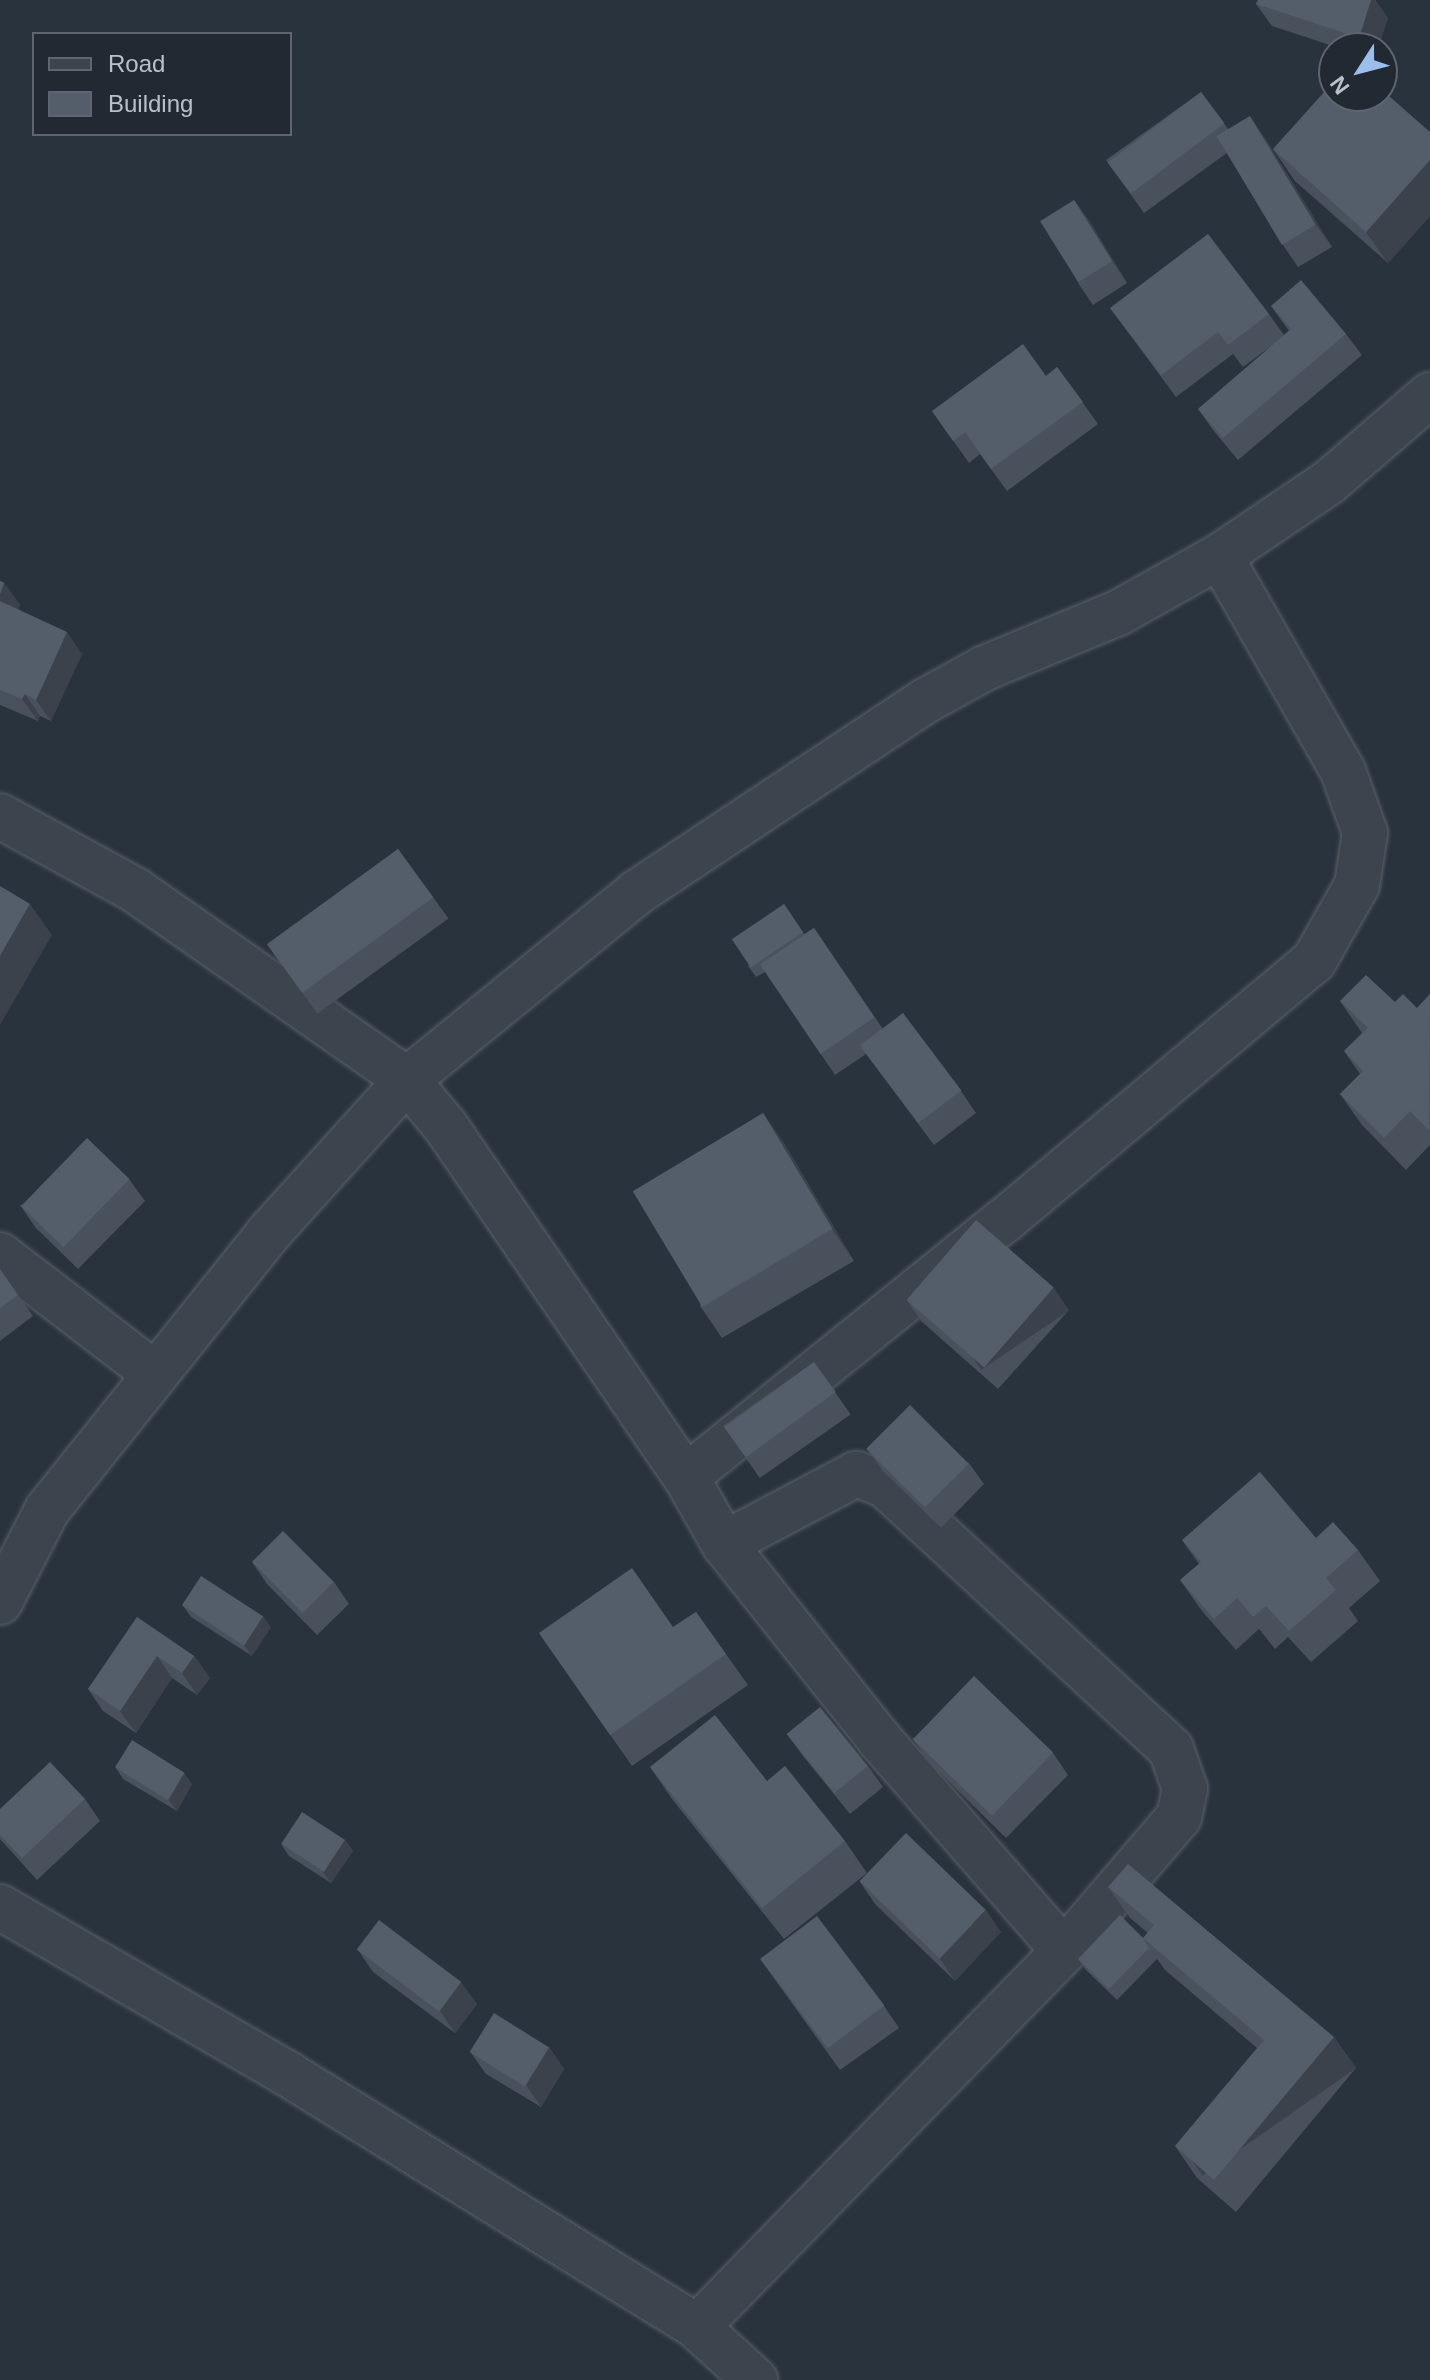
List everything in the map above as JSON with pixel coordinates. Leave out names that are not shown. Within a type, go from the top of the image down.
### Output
[{"type":"street","points":[[0,1602],[47,1510],[267,1235],[407,1080],[636,893],[925,701],[985,668],[1118,613],[1220,556],[1328,483],[1430,395]]},
{"type":"street","points":[[686,1477],[1005,1220],[1314,961],[1357,885],[1365,833],[1343,771],[1220,556]]},
{"type":"street","points":[[0,816],[135,890],[407,1080],[446,1127],[686,1477],[724,1544],[880,1740],[1064,1951]]},
{"type":"street","points":[[0,1255],[155,1374]]},
{"type":"street","points":[[697,2327],[1064,1951],[1179,1817],[1185,1789],[1171,1749],[885,1485],[856,1474],[724,1544]]},
{"type":"street","points":[[0,1907],[288,2074],[697,2327],[755,2380]]},
{"type":"building","points":[[1258,0],[1371,0],[1361,32],[1341,32],[1256,4]]},
{"type":"building","points":[[1201,92],[1224,123],[1131,194],[1108,162]]},
{"type":"building","points":[[1318,99],[1318,112],[1398,112],[1398,104],[1430,132],[1430,160],[1366,232],[1273,149]]},
{"type":"building","points":[[1250,116],[1315,225],[1282,245],[1217,136]]},
{"type":"building","points":[[1074,200],[1112,261],[1078,282],[1040,221]]},
{"type":"building","points":[[1208,234],[1269,314],[1228,345],[1218,332],[1161,375],[1110,308]]},
{"type":"building","points":[[1301,280],[1346,334],[1223,438],[1198,409],[1291,329],[1271,306]]},
{"type":"building","points":[[1023,344],[1046,376],[1057,367],[1083,402],[991,469],[965,432],[953,441],[932,411]]},
{"type":"building","points":[[0,601],[67,632],[36,700],[25,694],[22,699],[0,690]]},
{"type":"building","points":[[398,849],[433,898],[302,993],[267,944]]},
{"type":"building","points":[[0,886],[30,904],[0,956]]},
{"type":"building","points":[[784,904],[803,932],[751,967],[732,939]]},
{"type":"building","points":[[814,928],[874,1018],[821,1054],[760,964]]},
{"type":"building","points":[[1366,975],[1395,1002],[1403,994],[1417,1008],[1430,994],[1429,1130],[1410,1111],[1384,1138],[1340,1094],[1363,1071],[1344,1051],[1368,1028],[1340,1001]]},
{"type":"building","points":[[903,1013],[961,1090],[918,1123],[860,1045]]},
{"type":"building","points":[[763,1113],[833,1229],[702,1307],[633,1191]]},
{"type":"building","points":[[87,1138],[129,1179],[63,1247],[21,1206]]},
{"type":"building","points":[[976,1220],[1054,1288],[984,1368],[906,1300]]},
{"type":"building","points":[[0,1269],[18,1295],[0,1308]]},
{"type":"building","points":[[814,1362],[836,1392],[746,1457],[724,1427]]},
{"type":"building","points":[[910,1405],[969,1464],[925,1508],[866,1449]]},
{"type":"building","points":[[1260,1472],[1316,1538],[1333,1522],[1358,1550],[1326,1578],[1336,1590],[1289,1631],[1266,1606],[1253,1617],[1237,1598],[1214,1619],[1180,1580],[1201,1562],[1182,1540]]},
{"type":"building","points":[[283,1531],[334,1582],[303,1613],[252,1562]]},
{"type":"building","points":[[632,1568],[673,1627],[696,1612],[726,1654],[610,1735],[539,1633]]},
{"type":"building","points":[[201,1576],[263,1616],[244,1646],[182,1605]]},
{"type":"building","points":[[137,1617],[194,1656],[182,1673],[157,1656],[120,1711],[88,1689]]},
{"type":"building","points":[[974,1676],[1053,1752],[992,1816],[913,1739]]},
{"type":"building","points":[[820,1707],[868,1766],[834,1793],[787,1734]]},
{"type":"building","points":[[715,1715],[767,1781],[785,1766],[845,1841],[762,1908],[650,1767]]},
{"type":"building","points":[[132,1740],[185,1773],[168,1800],[115,1767]]},
{"type":"building","points":[[50,1762],[85,1799],[22,1858],[0,1835],[0,1809]]},
{"type":"building","points":[[302,1812],[345,1840],[324,1872],[281,1844]]},
{"type":"building","points":[[906,1833],[986,1910],[939,1958],[859,1881]]},
{"type":"building","points":[[1128,1864],[1334,2037],[1214,2180],[1175,2146],[1264,2040],[1143,1938],[1154,1925],[1108,1887]]},
{"type":"building","points":[[1120,1915],[1149,1948],[1109,1989],[1078,1959]]},
{"type":"building","points":[[817,1916],[884,2005],[828,2048],[760,1959]]},
{"type":"building","points":[[379,1920],[461,1982],[439,2012],[357,1950]]},
{"type":"building","points":[[494,2013],[549,2047],[525,2086],[470,2052]]}]
